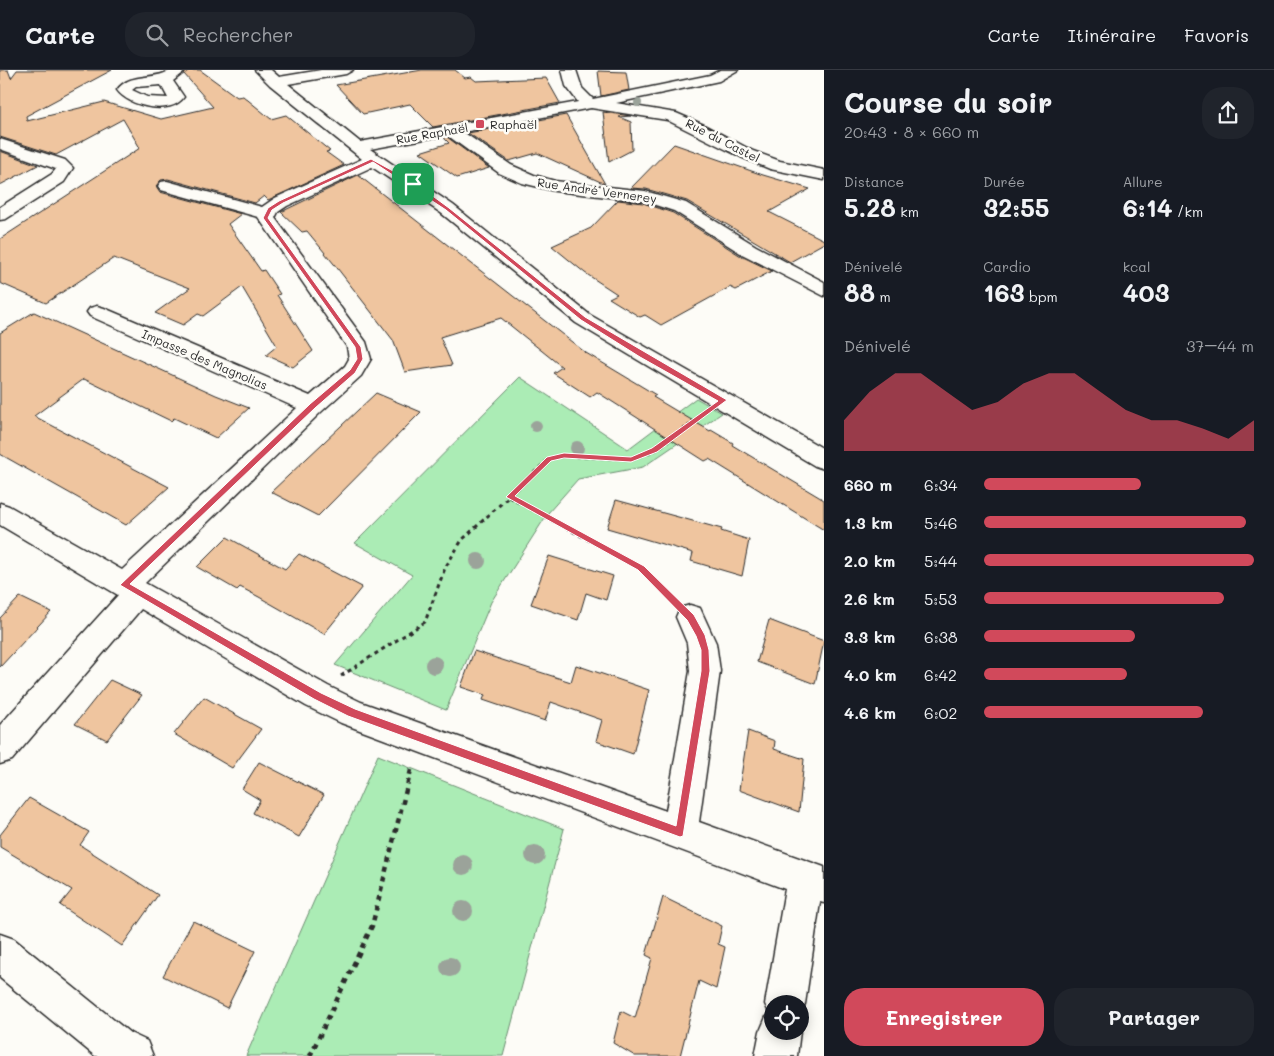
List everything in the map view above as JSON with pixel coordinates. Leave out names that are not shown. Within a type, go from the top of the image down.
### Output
[{"type":"street","points":[[165,80],[180,70]]},
{"type":"street","points":[[262,70],[365,154],[448,209],[583,319],[643,356],[723,400],[824,460]]},
{"type":"street","points":[[275,82],[346,70]]},
{"type":"street","points":[[569,70],[574,89],[591,104]]},
{"type":"street","name":"Rue Raphaël","points":[[267,214],[273,206],[365,154],[450,130],[654,91],[714,78],[731,70]]},
{"type":"street","points":[[654,91],[661,107],[671,116]]},
{"type":"street","name":"Rue du Castel","points":[[591,104],[671,116],[699,128],[731,147],[753,157],[824,175]]},
{"type":"street","name":"Rue André Vernerey","points":[[450,130],[505,169],[528,179],[555,186],[646,196],[680,207],[749,250],[824,290]]},
{"type":"street","points":[[0,144],[58,163],[65,168],[58,178],[0,215]]},
{"type":"street","points":[[0,749],[131,589],[312,406],[353,371],[360,359],[358,347],[268,223],[267,214],[167,186]]},
{"type":"street","name":"Impasse des Magnolias","points":[[97,312],[312,406]]},
{"type":"street","points":[[0,512],[317,696],[352,713],[814,882],[787,995]]},
{"type":"street","points":[[680,832],[705,671],[705,650],[701,635],[690,617]]},
{"type":"street","points":[[0,953],[116,1046],[132,1056]]},
{"type":"street","points":[[776,1056],[779,1040]]},
{"type":"path","points":[[317,696],[344,673],[425,622],[445,568],[462,540],[549,459],[564,456],[631,459],[655,450],[723,400]]},
{"type":"path","points":[[509,497],[641,568],[690,617]]},
{"type":"path","points":[[310,1056],[372,926],[419,737]]},
{"type":"green space","points":[[520,377],[628,449],[696,398],[722,413],[643,467],[578,479],[548,513],[491,602],[446,710],[335,665],[412,575],[355,543]]},
{"type":"green space","points":[[378,755],[564,829],[503,1056],[246,1056]]},
{"type":"building","points":[[0,70],[8,70],[11,78],[17,70],[112,70],[26,116],[27,121],[104,102],[161,119],[213,107],[184,74],[189,70],[200,70],[237,97],[243,96],[271,119],[286,115],[330,151],[326,152],[344,165],[268,200],[264,196],[255,203],[168,179],[161,180],[156,186],[160,192],[241,214],[228,224],[261,271],[264,270],[280,294],[277,295],[313,351],[293,367],[266,355],[277,346],[242,287],[203,316],[198,314],[183,325],[155,313],[190,288],[114,258],[46,303],[0,283],[0,239],[140,148],[123,119],[56,155],[0,137]]},
{"type":"building","points":[[422,70],[455,70],[465,78],[471,77],[476,81],[546,78],[560,103],[433,127],[410,104],[363,114],[336,85]]},
{"type":"building","points":[[598,71],[626,72],[629,90],[601,96]]},
{"type":"building","points":[[603,112],[631,116],[619,117],[631,122],[632,150],[609,162]]},
{"type":"building","points":[[566,115],[605,184],[537,153],[509,161],[468,133]]},
{"type":"building","points":[[447,137],[489,168],[457,178],[420,152],[449,143],[444,138]]},
{"type":"building","points":[[674,144],[810,189],[769,212],[824,240],[824,243],[790,262],[687,201],[646,189],[631,188]]},
{"type":"building","points":[[0,151],[38,165],[0,185]]},
{"type":"building","points":[[358,175],[586,353],[656,395],[653,397],[733,443],[732,445],[824,500],[824,530],[709,459],[705,461],[597,392],[590,397],[553,373],[562,367],[501,318],[440,337],[452,365],[405,372],[393,340],[307,231],[302,232],[281,212]]},
{"type":"building","points":[[618,200],[643,203],[673,213],[741,256],[772,271],[736,290],[730,287],[661,325],[645,315],[640,317],[609,298],[617,294],[585,273],[552,246],[591,228]]},
{"type":"building","points":[[34,312],[216,395],[249,408],[216,438],[174,418],[171,421],[84,379],[34,416],[169,487],[126,525],[0,454],[0,333]]},
{"type":"building","points":[[376,393],[421,412],[318,516],[271,492]]},
{"type":"building","points":[[616,500],[722,529],[721,531],[749,540],[742,576],[691,561],[693,553],[607,528]]},
{"type":"building","points":[[227,537],[285,569],[299,554],[362,587],[324,634],[259,597],[240,587],[237,590],[197,567]]},
{"type":"building","points":[[549,556],[613,576],[606,600],[586,593],[578,620],[531,604]]},
{"type":"building","points":[[20,597],[51,612],[0,667],[0,618]]},
{"type":"building","points":[[769,620],[824,641],[815,684],[757,662]]},
{"type":"building","points":[[474,651],[571,682],[576,665],[649,690],[633,754],[596,741],[602,720],[551,702],[545,721],[483,700],[485,695],[461,687]]},
{"type":"building","points":[[110,680],[142,695],[107,740],[75,724]]},
{"type":"building","points":[[204,697],[261,729],[232,768],[174,734]]},
{"type":"building","points":[[748,731],[775,741],[774,749],[804,759],[799,812],[739,790]]},
{"type":"building","points":[[259,762],[324,795],[299,837],[253,813],[260,800],[242,789]]},
{"type":"building","points":[[29,798],[89,832],[80,845],[158,895],[122,946],[60,905],[72,890],[0,847],[0,835]]},
{"type":"building","points":[[663,897],[722,926],[718,944],[725,947],[716,989],[699,981],[680,1056],[635,1056],[613,1043],[621,1011],[635,1018],[652,958],[646,955]]},
{"type":"building","points":[[193,921],[255,951],[227,1008],[163,976]]},
{"type":"place","name":"Raphaël","points":[[480,124]]},
{"type":"route","points":[[373,160],[413,184],[448,209],[583,319],[643,356],[723,400],[655,450],[631,459],[564,456],[549,459],[509,497],[641,568],[690,617],[701,635],[705,650],[705,671],[680,832],[352,713],[317,696],[124,585],[312,406],[353,371],[360,359],[358,347],[268,223],[266,218],[270,209],[281,202],[373,160]]}]
